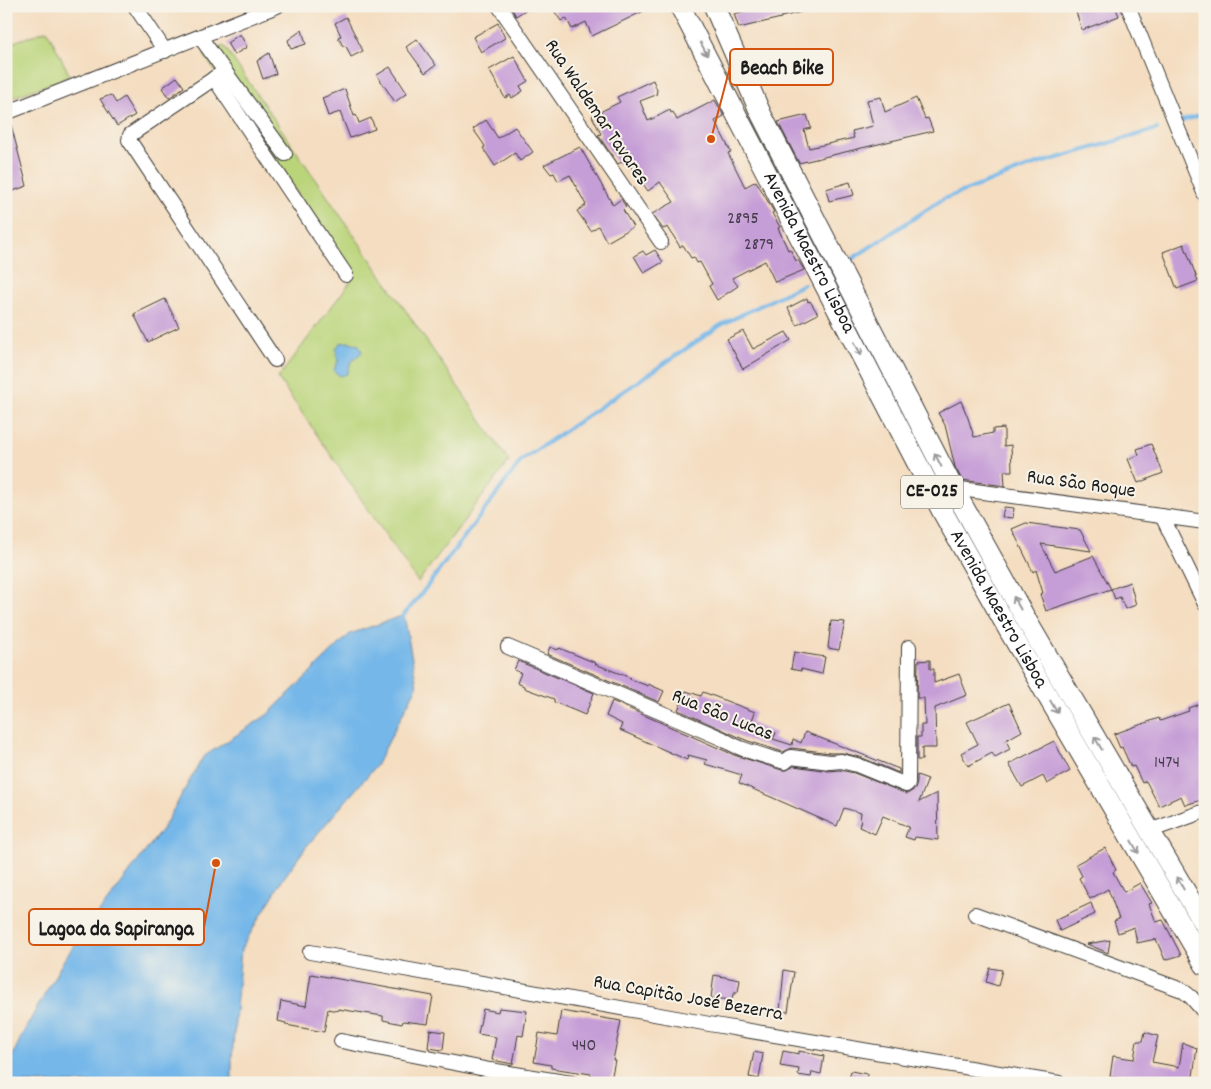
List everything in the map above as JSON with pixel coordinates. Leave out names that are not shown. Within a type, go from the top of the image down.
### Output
[{"type":"highway","name":"Avenida Maestro Lisboa","points":[[680,6],[941,509],[1010,632],[1205,966]]},
{"type":"highway","name":"Avenida Maestro Lisboa","points":[[714,6],[761,114],[953,488],[1028,623],[1205,926]]},
{"type":"street","points":[[135,6],[165,51]]},
{"type":"street","points":[[6,113],[277,6]]},
{"type":"street","name":"Rua Waldemar Tavares","points":[[499,6],[661,242]]},
{"type":"street","points":[[1128,6],[1205,195]]},
{"type":"street","points":[[200,37],[219,75],[346,274]]},
{"type":"street","points":[[219,75],[285,154]]},
{"type":"street","points":[[219,75],[130,135],[129,140],[275,360]]},
{"type":"street","name":"Rua São Roque","points":[[953,488],[1205,522]]},
{"type":"street","points":[[1162,516],[1205,604]]},
{"type":"street","name":"Rua São Lucas","points":[[508,647],[722,739],[728,744],[785,762],[791,757],[830,762],[840,761],[857,765],[906,785],[908,783],[909,647]]},
{"type":"street","points":[[1150,831],[1205,811]]},
{"type":"street","points":[[975,914],[1182,990],[1205,1013]]},
{"type":"street","name":"Rua Capitão José Bezerra","points":[[310,952],[715,1025],[1059,1083]]},
{"type":"street","points":[[341,1041],[490,1070],[571,1083]]},
{"type":"green space","points":[[47,30],[70,76],[6,100],[6,45]]},
{"type":"green space","points":[[224,46],[509,461],[418,582],[278,378],[354,277],[204,55]]},
{"type":"water","points":[[350,342],[359,345],[362,352],[351,362],[347,374],[340,376],[334,371],[338,362],[336,349],[340,343]]},
{"type":"water","points":[[404,615],[417,686],[376,766],[306,847],[283,879],[241,949],[232,1058],[232,1083],[6,1083],[6,1070],[23,1033],[65,958],[163,828],[203,757],[267,715],[350,634]]},
{"type":"building","points":[[510,6],[531,6],[516,16]]},
{"type":"building","points":[[551,6],[654,6],[592,36],[586,22],[572,29],[566,18],[561,21]]},
{"type":"building","points":[[763,6],[810,6],[810,10],[739,28],[734,14]]},
{"type":"building","points":[[1074,6],[1115,6],[1119,16],[1082,30]]},
{"type":"building","points":[[346,17],[363,51],[351,57],[347,48],[343,46],[338,37],[341,36],[335,23]]},
{"type":"building","points":[[498,23],[505,38],[481,52],[473,37]]},
{"type":"building","points":[[302,30],[306,44],[291,49],[288,40]]},
{"type":"building","points":[[240,34],[247,47],[234,55],[227,43]]},
{"type":"building","points":[[417,39],[436,65],[425,73],[406,47]]},
{"type":"building","points":[[269,53],[276,74],[263,79],[257,61]]},
{"type":"building","points":[[514,56],[528,81],[520,86],[523,91],[512,98],[510,95],[505,98],[489,70]]},
{"type":"building","points":[[390,67],[407,93],[395,102],[377,75]]},
{"type":"building","points":[[177,77],[184,87],[169,98],[162,88]]},
{"type":"building","points":[[653,80],[657,90],[656,95],[640,101],[648,121],[670,110],[677,120],[715,100],[724,116],[715,121],[731,152],[728,153],[745,187],[756,181],[774,212],[772,213],[780,227],[778,228],[788,250],[790,249],[796,261],[798,260],[804,270],[775,282],[765,261],[732,278],[738,286],[717,300],[709,286],[712,284],[700,262],[697,263],[694,257],[691,258],[683,245],[680,247],[668,227],[663,229],[652,214],[674,202],[660,182],[648,191],[626,160],[618,164],[598,135],[601,134],[592,116],[620,102],[617,97]]},
{"type":"building","points":[[345,89],[354,116],[356,115],[359,123],[371,118],[375,129],[350,138],[340,112],[328,116],[322,98]]},
{"type":"building","points":[[111,95],[116,103],[124,97],[135,115],[117,126],[100,99]]},
{"type":"building","points":[[881,97],[885,112],[916,98],[925,119],[928,118],[933,131],[799,163],[778,122],[807,115],[811,128],[804,130],[809,148],[854,138],[852,131],[873,126],[867,100]]},
{"type":"building","points":[[486,120],[498,138],[515,127],[533,152],[520,161],[515,153],[495,166],[473,129]]},
{"type":"building","points":[[10,121],[27,186],[10,192],[9,189],[6,190],[6,122]]},
{"type":"building","points":[[580,147],[613,205],[621,199],[626,207],[623,210],[633,227],[607,242],[598,226],[591,231],[577,211],[586,205],[570,175],[558,181],[554,173],[551,174],[544,165]]},
{"type":"building","points":[[850,182],[854,195],[829,201],[826,189]]},
{"type":"building","points":[[1184,244],[1198,281],[1177,289],[1163,252]]},
{"type":"building","points":[[655,250],[663,262],[644,273],[634,256],[643,251],[646,255]]},
{"type":"building","points":[[807,298],[818,314],[797,325],[788,308]]},
{"type":"building","points":[[165,299],[179,327],[148,342],[134,314]]},
{"type":"building","points":[[743,331],[753,349],[786,332],[791,340],[743,369],[727,339]]},
{"type":"building","points":[[961,401],[974,437],[993,433],[993,429],[1004,428],[1004,446],[1011,445],[1012,471],[1004,471],[1005,486],[962,480],[955,467],[945,425],[938,413]]},
{"type":"building","points":[[1151,444],[1163,473],[1138,483],[1128,459],[1139,455],[1137,449]]},
{"type":"building","points":[[1004,507],[1014,508],[1013,518],[1002,517]]},
{"type":"building","points":[[1026,523],[1080,530],[1091,551],[1041,544],[1055,571],[1093,556],[1111,589],[1046,611],[1040,594],[1043,593],[1036,570],[1033,572],[1012,529]]},
{"type":"building","points":[[1130,582],[1136,605],[1125,609],[1120,597],[1115,599],[1111,589]]},
{"type":"building","points":[[831,621],[845,622],[839,650],[828,648]]},
{"type":"building","points":[[550,647],[558,650],[559,648],[630,679],[664,691],[659,702],[547,654]]},
{"type":"building","points":[[794,652],[825,657],[822,674],[801,669],[801,671],[791,669]]},
{"type":"building","points":[[930,660],[930,669],[934,669],[934,683],[959,674],[967,695],[935,708],[936,748],[922,748],[922,760],[917,760],[917,737],[921,737],[921,725],[925,725],[924,698],[917,698],[918,661]]},
{"type":"building","points":[[518,661],[594,693],[585,715],[554,702],[554,699],[524,688],[524,686],[517,683],[521,673],[514,670]]},
{"type":"building","points":[[686,691],[701,696],[703,692],[755,712],[751,723],[776,733],[773,739],[792,745],[793,739],[801,743],[805,732],[899,769],[899,773],[860,757],[843,753],[792,748],[783,752],[748,741],[678,710]]},
{"type":"building","points":[[612,701],[734,755],[782,770],[787,770],[794,766],[829,771],[840,770],[854,773],[907,794],[915,789],[917,775],[928,779],[919,802],[937,793],[938,840],[915,837],[914,840],[905,837],[909,827],[883,816],[875,834],[859,827],[861,813],[844,808],[837,826],[739,783],[742,775],[705,764],[707,760],[688,755],[687,760],[620,730],[622,724],[606,716]]},
{"type":"building","points":[[1205,702],[1205,799],[1185,805],[1181,796],[1159,806],[1146,781],[1142,783],[1134,766],[1131,767],[1114,734],[1159,718],[1160,721],[1189,711],[1188,708]]},
{"type":"building","points":[[1009,703],[1022,731],[1006,740],[1010,749],[995,757],[992,753],[968,766],[961,753],[978,744],[967,722]]},
{"type":"building","points":[[1054,741],[1070,771],[1047,784],[1043,776],[1022,787],[1009,764]]},
{"type":"building","points":[[1105,848],[1116,870],[1113,872],[1124,892],[1140,883],[1152,903],[1149,904],[1156,922],[1163,920],[1181,955],[1165,960],[1156,939],[1137,943],[1134,927],[1118,933],[1114,921],[1119,919],[1108,889],[1090,899],[1079,878],[1082,876],[1076,864]]},
{"type":"building","points":[[1091,903],[1095,914],[1060,931],[1055,920]]},
{"type":"building","points":[[1110,940],[1108,953],[1087,944]]},
{"type":"building","points":[[990,968],[1002,970],[998,986],[986,982]]},
{"type":"building","points":[[784,970],[794,972],[788,1012],[780,1011]]},
{"type":"building","points":[[311,974],[433,996],[428,1024],[403,1021],[402,1024],[383,1020],[383,1016],[338,1009],[337,1011],[328,1009],[324,1032],[286,1025],[286,1023],[278,1021],[281,1001],[306,1006]]},
{"type":"building","points":[[714,975],[740,980],[738,992],[733,994],[732,1000],[711,998]]},
{"type":"building","points":[[499,1008],[527,1011],[523,1036],[518,1035],[513,1064],[492,1060],[496,1037],[478,1034],[483,1009],[498,1012]]},
{"type":"building","points":[[561,1011],[621,1021],[611,1080],[591,1077],[591,1074],[551,1068],[551,1065],[534,1062],[539,1033],[557,1036]]},
{"type":"building","points":[[430,1030],[445,1032],[443,1050],[428,1048]]},
{"type":"building","points":[[1145,1032],[1158,1036],[1152,1062],[1179,1067],[1183,1043],[1197,1048],[1192,1083],[1154,1083],[1110,1077],[1113,1056],[1134,1059],[1137,1041],[1143,1041]]},
{"type":"building","points":[[783,1051],[799,1054],[799,1051],[824,1056],[821,1074],[812,1072],[811,1077],[798,1075],[799,1069],[780,1066]]},
{"type":"building","points":[[754,1052],[763,1054],[759,1079],[749,1077]]},
{"type":"building","points":[[851,1071],[867,1074],[866,1083],[848,1083]]},
{"type":"waterway","points":[[1178,122],[1205,114]]},
{"type":"waterway","points":[[852,259],[943,199],[1034,165],[1157,129]]},
{"type":"waterway","points":[[401,618],[419,597],[522,460],[721,325],[804,284]]},
{"type":"place","name":"Beach Bike","points":[[711,139]]},
{"type":"place","name":"Lagoa da Sapiranga","points":[[216,863]]}]
